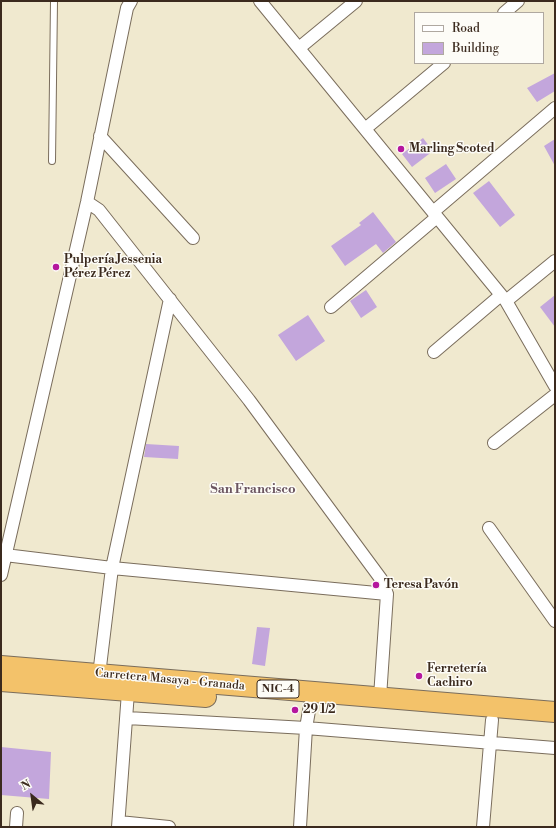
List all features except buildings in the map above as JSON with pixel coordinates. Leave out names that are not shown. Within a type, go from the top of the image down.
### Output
[{"type":"highway","name":"Carretera Masaya - Granada","points":[[1,666],[555,712]]},
{"type":"highway","name":"Carretera Masaya - Granada","points":[[1,682],[555,724]]},
{"type":"street","points":[[1,575],[87,202],[127,8],[131,1]]},
{"type":"street","points":[[260,1],[503,298],[555,386]]},
{"type":"street","points":[[299,48],[356,1]]},
{"type":"street","points":[[505,12],[518,1]]},
{"type":"street","points":[[365,129],[443,64]]},
{"type":"street","points":[[331,307],[555,108]]},
{"type":"street","points":[[100,136],[193,238]]},
{"type":"street","points":[[87,202],[99,210],[249,400],[381,578],[387,594],[380,697]]},
{"type":"street","points":[[434,352],[503,298],[555,261]]},
{"type":"street","points":[[100,674],[112,568],[170,299]]},
{"type":"street","points":[[494,443],[555,395]]},
{"type":"street","points":[[489,528],[555,621]]},
{"type":"street","points":[[5,555],[112,568],[387,594]]},
{"type":"street","points":[[128,692],[119,825],[170,827]]},
{"type":"street","points":[[300,827],[306,728],[310,705]]},
{"type":"street","points":[[127,718],[306,728],[489,744],[555,748]]},
{"type":"street","points":[[483,827],[492,720]]},
{"type":"street","points":[[16,827],[17,812]]},
{"type":"lane","points":[[52,161],[54,1]]},
{"type":"place","name":"Marling Scoted","points":[[401,149]]},
{"type":"place","name":"Pulpería Jessenia Pérez Pérez","points":[[56,267]]},
{"type":"place","name":"Teresa Pavón","points":[[376,585]]},
{"type":"place","name":"Ferretería Cachiro","points":[[419,676]]},
{"type":"place","name":"29 1/2","points":[[295,710]]},
{"type":"district","name":"San Francisco","points":[[253,490]]}]
